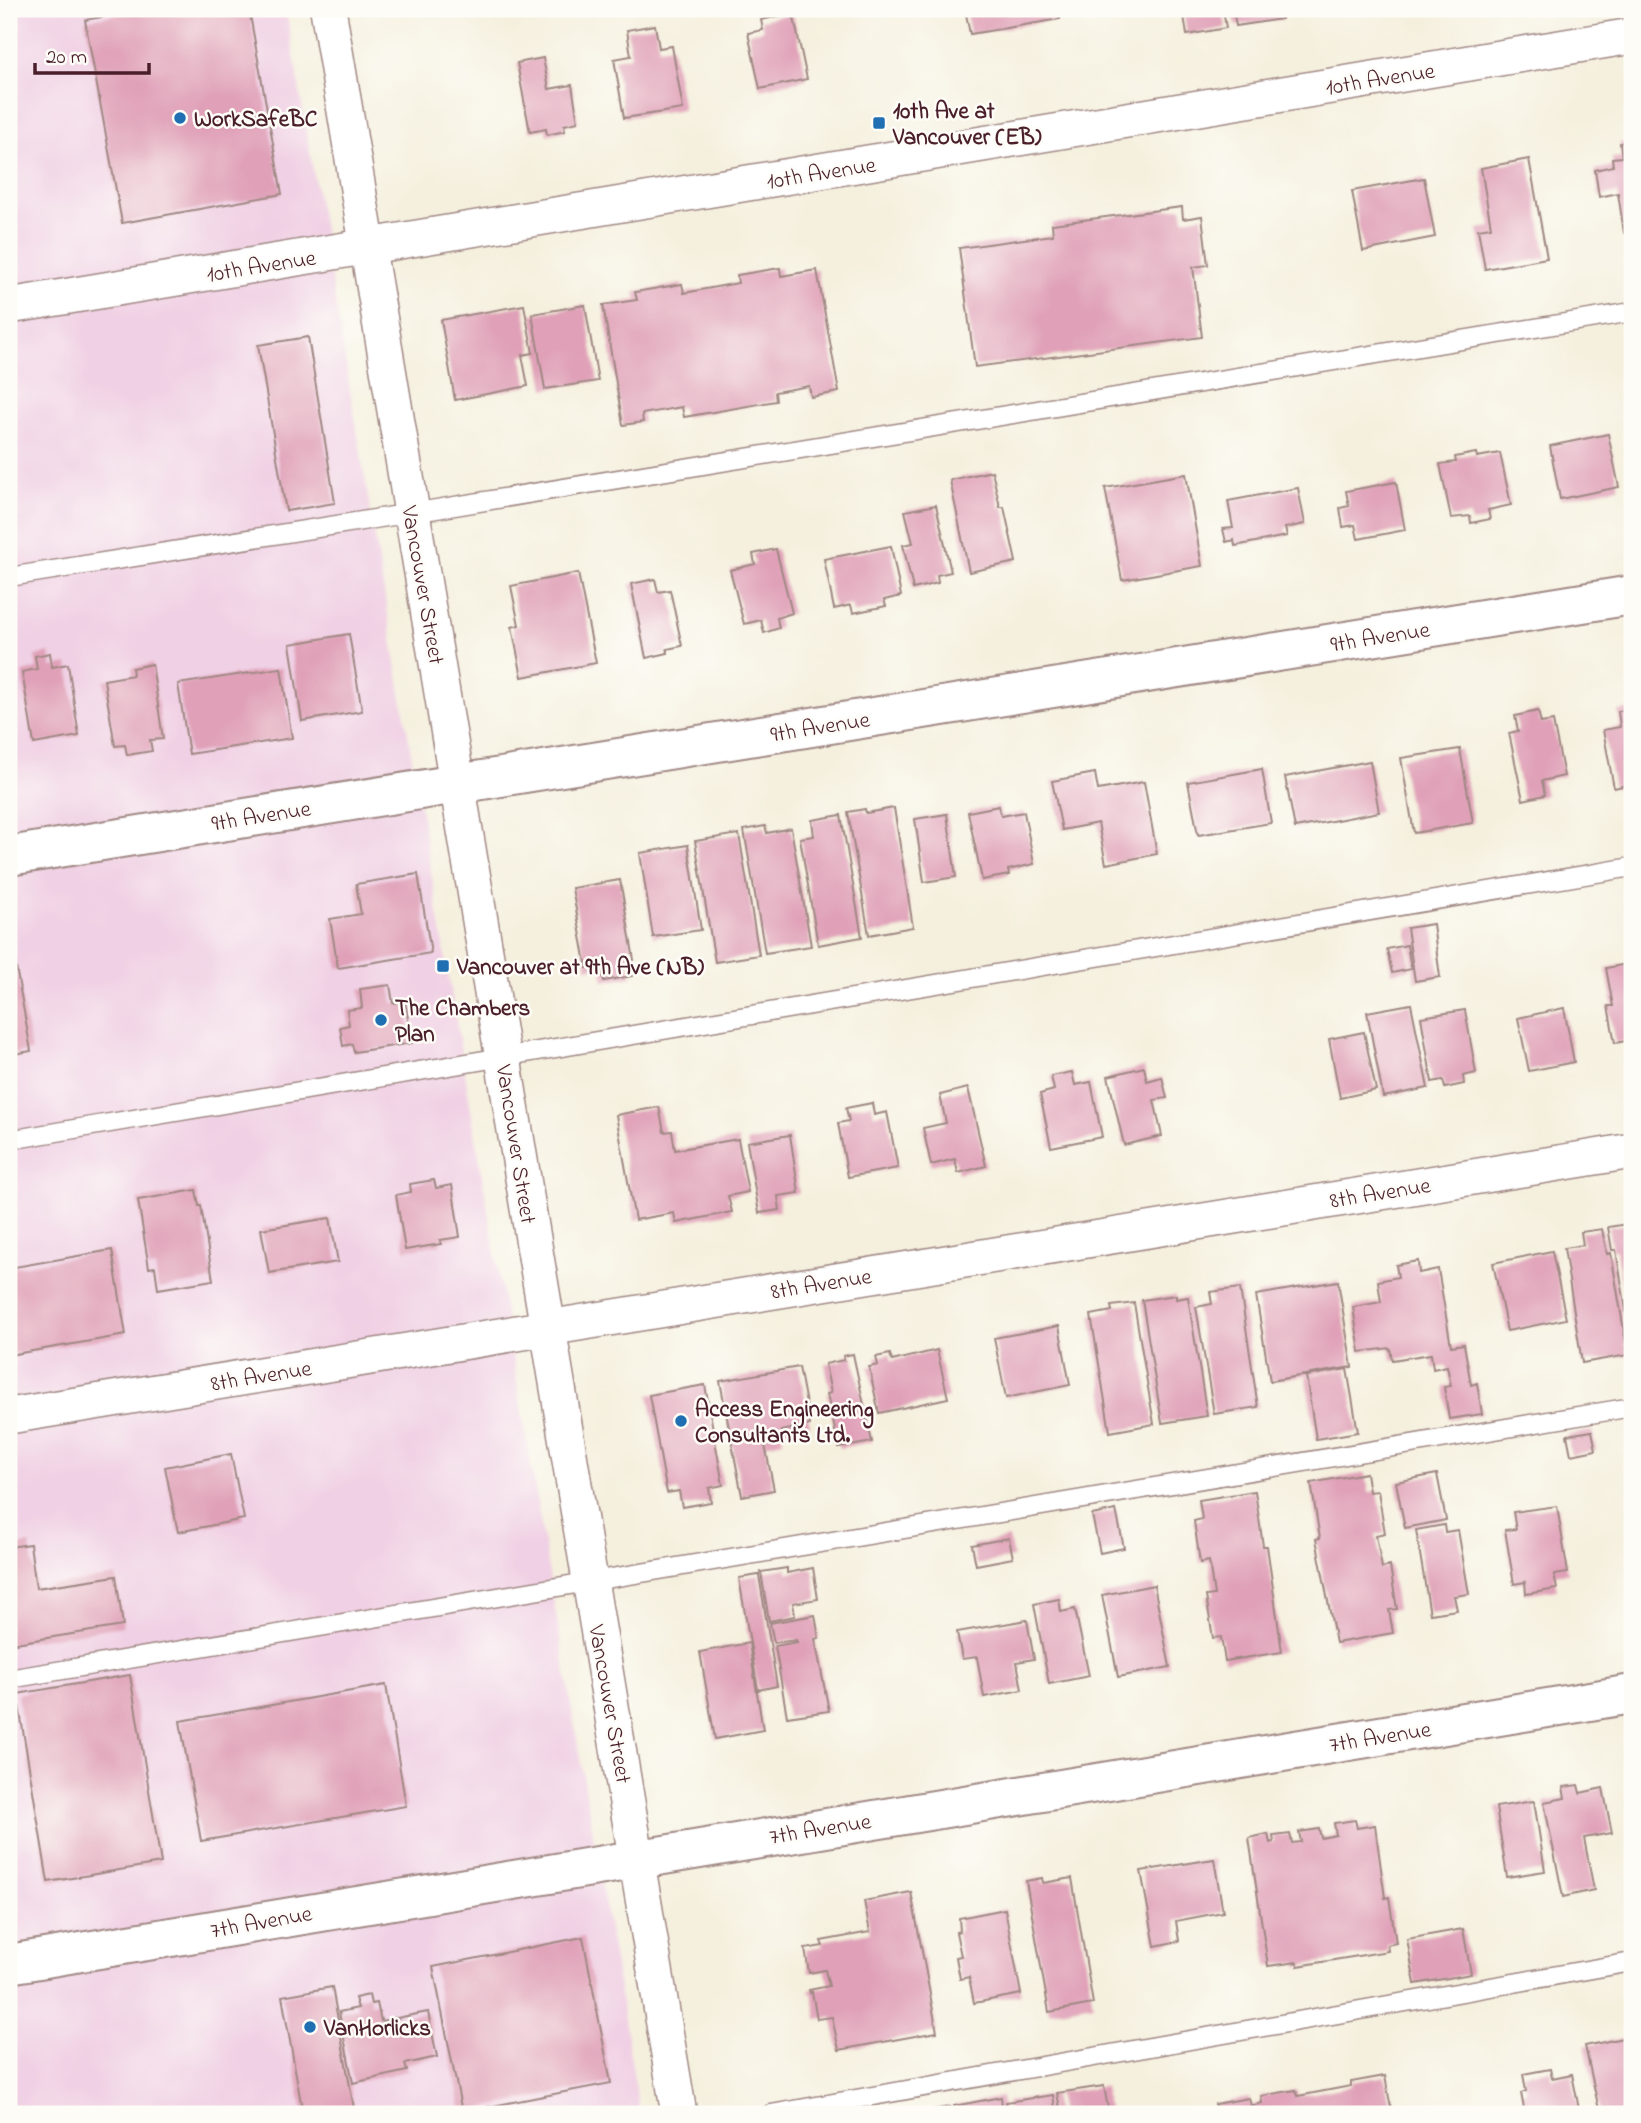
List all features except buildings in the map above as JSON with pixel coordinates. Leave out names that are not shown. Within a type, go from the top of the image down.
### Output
[{"type":"street","name":"Vancouver Street","points":[[328,9],[679,2114]]},
{"type":"street","name":"10th Avenue","points":[[9,306],[1632,36]]},
{"type":"street","name":"9th Avenue","points":[[9,856],[1632,595]]},
{"type":"street","name":"8th Avenue","points":[[9,1416],[1632,1150]]},
{"type":"street","name":"7th Avenue","points":[[9,1964],[1632,1694]]},
{"type":"lane","points":[[9,577],[1632,312]]},
{"type":"lane","points":[[9,1140],[1632,867]]},
{"type":"lane","points":[[9,1679],[1632,1407]]},
{"type":"lane","points":[[771,2114],[1632,1962]]},
{"type":"shaded area","points":[[9,9],[286,9],[640,2114],[9,2114]]},
{"type":"place","name":"WorkSafeBC","points":[[180,118]]},
{"type":"place","name":"10th Ave at Vancouver (EB)","points":[[879,123]]},
{"type":"place","name":"Vancouver at 9th Ave (NB)","points":[[443,966]]},
{"type":"place","name":"The Chambers Plan","points":[[381,1020]]},
{"type":"place","name":"Access Engineering Consultants Ltd.","points":[[681,1421]]},
{"type":"place","name":"VanHorlicks","points":[[310,2027]]}]
